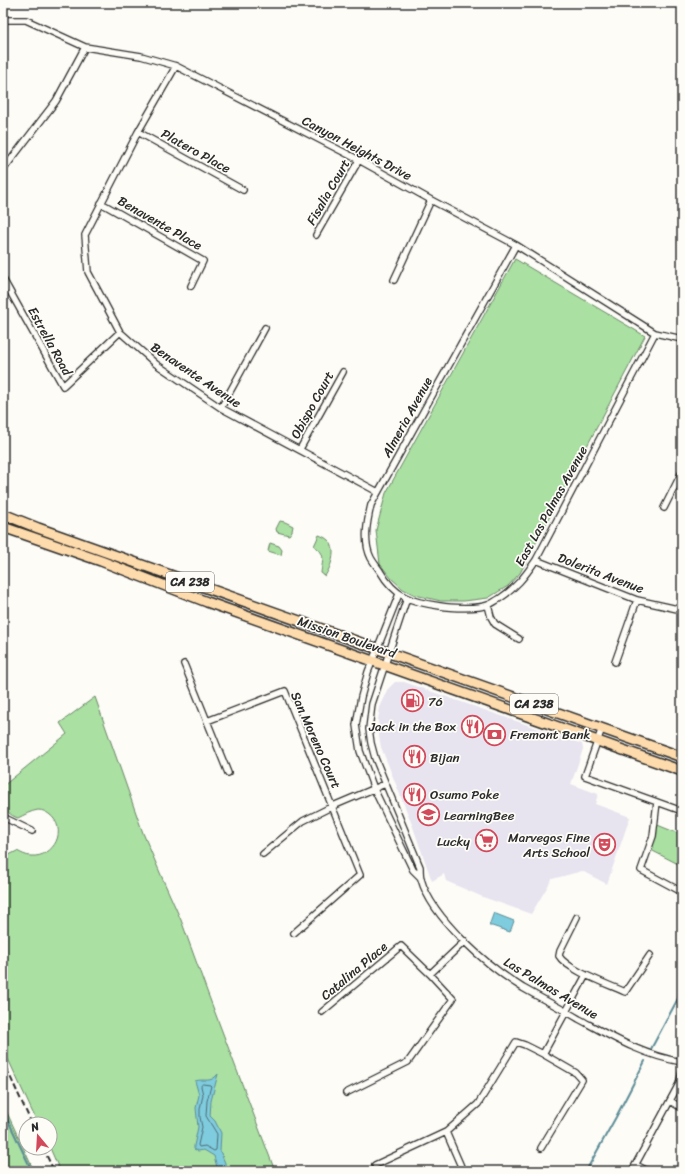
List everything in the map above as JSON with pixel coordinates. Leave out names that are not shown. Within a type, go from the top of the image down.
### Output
[{"type":"main road","name":"Mission Boulevard","points":[[3,514],[38,528],[682,757]]},
{"type":"main road","name":"Mission Boulevard","points":[[3,527],[68,549],[193,597],[682,770]]},
{"type":"street","name":"Canyon Heights Drive","points":[[3,20],[26,20],[85,47],[141,56],[176,66],[359,160],[516,245],[654,333],[682,339]]},
{"type":"street","points":[[3,170],[56,101],[85,47]]},
{"type":"street","name":"Benavente Avenue","points":[[176,66],[138,132],[85,235],[88,272],[120,332],[156,364],[222,408],[378,492]]},
{"type":"street","name":"Platero Place","points":[[138,132],[243,190]]},
{"type":"street","name":"Fisalia Court","points":[[316,236],[359,160]]},
{"type":"street","points":[[394,280],[431,200]]},
{"type":"street","name":"Benavente Place","points":[[101,203],[203,261],[190,286]]},
{"type":"street","name":"Almeria Avenue","points":[[407,598],[393,589],[381,574],[371,558],[367,548],[366,525],[371,505],[516,245]]},
{"type":"street","name":"Estrella Road","points":[[3,279],[63,386],[120,332]]},
{"type":"street","points":[[222,408],[265,328]]},
{"type":"street","name":"East Las Palmas Avenue","points":[[407,598],[447,608],[488,605],[506,594],[521,581],[536,560],[654,333]]},
{"type":"street","name":"Obispo Court","points":[[300,449],[343,372]]},
{"type":"street","points":[[664,508],[682,472]]},
{"type":"street","name":"Dolerita Avenue","points":[[536,560],[637,600],[682,610]]},
{"type":"street","points":[[378,649],[399,594]]},
{"type":"street","points":[[385,665],[407,598]]},
{"type":"street","points":[[615,662],[637,600]]},
{"type":"street","points":[[488,605],[491,617],[495,624],[519,639]]},
{"type":"street","name":"Las Palmas Avenue","points":[[378,649],[368,672],[360,697],[356,725],[360,750],[374,789],[413,870],[421,879],[436,908],[454,930],[479,955],[522,987],[632,1048],[665,1059],[682,1062]]},
{"type":"street","points":[[184,664],[228,773]]},
{"type":"street","name":"Las Palmas Avenue","points":[[385,665],[372,704],[369,729],[373,750],[385,784],[420,867],[421,879]]},
{"type":"street","name":"San Moreno Court","points":[[207,721],[285,691],[333,806]]},
{"type":"street","points":[[602,728],[585,776],[682,811]]},
{"type":"street","points":[[263,854],[303,821],[333,806],[385,784]]},
{"type":"street","points":[[657,802],[653,836],[641,870],[682,892]]},
{"type":"street","points":[[294,933],[360,875],[333,806]]},
{"type":"street","points":[[3,817],[32,831]]},
{"type":"street","points":[[578,917],[560,951],[559,956],[562,961],[586,975],[625,992],[650,955]]},
{"type":"street","points":[[346,1093],[408,1062],[453,999],[430,974],[465,941]]},
{"type":"street","name":"Catalina Place","points":[[322,1012],[402,946],[430,974]]},
{"type":"street","points":[[542,1054],[586,975]]},
{"type":"street","points":[[375,1166],[446,1132],[478,1104],[516,1042],[525,1045],[576,1073],[582,1080],[541,1148]]},
{"type":"street","points":[[632,1171],[680,1084],[682,1072]]},
{"type":"street","points":[[670,1101],[682,1108]]},
{"type":"street","points":[[446,1132],[463,1171]]},
{"type":"street","points":[[636,1164],[648,1171]]},
{"type":"shaded area","points":[[395,682],[404,682],[582,744],[583,749],[571,784],[598,794],[595,804],[630,817],[607,884],[582,871],[552,879],[531,914],[483,897],[446,881],[444,874],[432,881],[413,827],[381,747],[378,720],[380,708],[387,690]]},
{"type":"green space","points":[[515,259],[645,336],[520,573],[508,586],[488,598],[464,601],[441,601],[415,595],[403,589],[391,578],[380,564],[376,530],[386,493]]},
{"type":"green space","points":[[280,521],[293,526],[289,535],[277,532],[276,529]]},
{"type":"green space","points":[[319,535],[328,540],[333,548],[331,563],[325,576],[321,573],[323,558],[321,552],[314,546]]},
{"type":"green space","points":[[270,543],[279,546],[282,550],[281,555],[268,551]]},
{"type":"green space","points":[[95,697],[143,833],[181,920],[275,1171],[60,1171],[53,1156],[58,1156],[58,1116],[34,1116],[3,1048],[3,858],[17,851],[31,856],[46,852],[52,848],[56,841],[58,827],[55,820],[49,814],[40,810],[28,813],[18,818],[12,816],[8,813],[4,805],[3,786],[67,734],[60,723]]},
{"type":"green space","points":[[655,824],[682,835],[682,866],[649,849]]},
{"type":"green space","points":[[3,1104],[18,1136],[18,1156],[27,1156],[34,1171],[3,1171]]},
{"type":"water","points":[[494,912],[514,921],[510,932],[489,926]]},
{"type":"water","points":[[218,1074],[211,1101],[210,1116],[215,1121],[221,1133],[220,1151],[225,1163],[226,1171],[218,1171],[214,1156],[204,1150],[198,1151],[194,1149],[198,1127],[196,1108],[199,1095],[195,1081],[210,1080]]},
{"type":"waterway","points":[[651,1049],[682,991]]},
{"type":"waterway","points":[[586,1171],[645,1061]]},
{"type":"waterway","points":[[3,1110],[32,1171]]},
{"type":"railway","points":[[3,1061],[28,1116]]},
{"type":"railway","points":[[47,1156],[54,1171]]},
{"type":"place","name":"76","points":[[413,701]]},
{"type":"place","name":"Jack in the Box","points":[[472,726]]},
{"type":"place","name":"Fremont Bank","points":[[494,734]]},
{"type":"place","name":"Bijan","points":[[415,757]]},
{"type":"place","name":"Osumo Poke","points":[[414,794]]},
{"type":"place","name":"LearningBee","points":[[429,815]]},
{"type":"place","name":"Lucky","points":[[486,841]]},
{"type":"place","name":"Marvegos Fine Arts School","points":[[605,844]]}]
